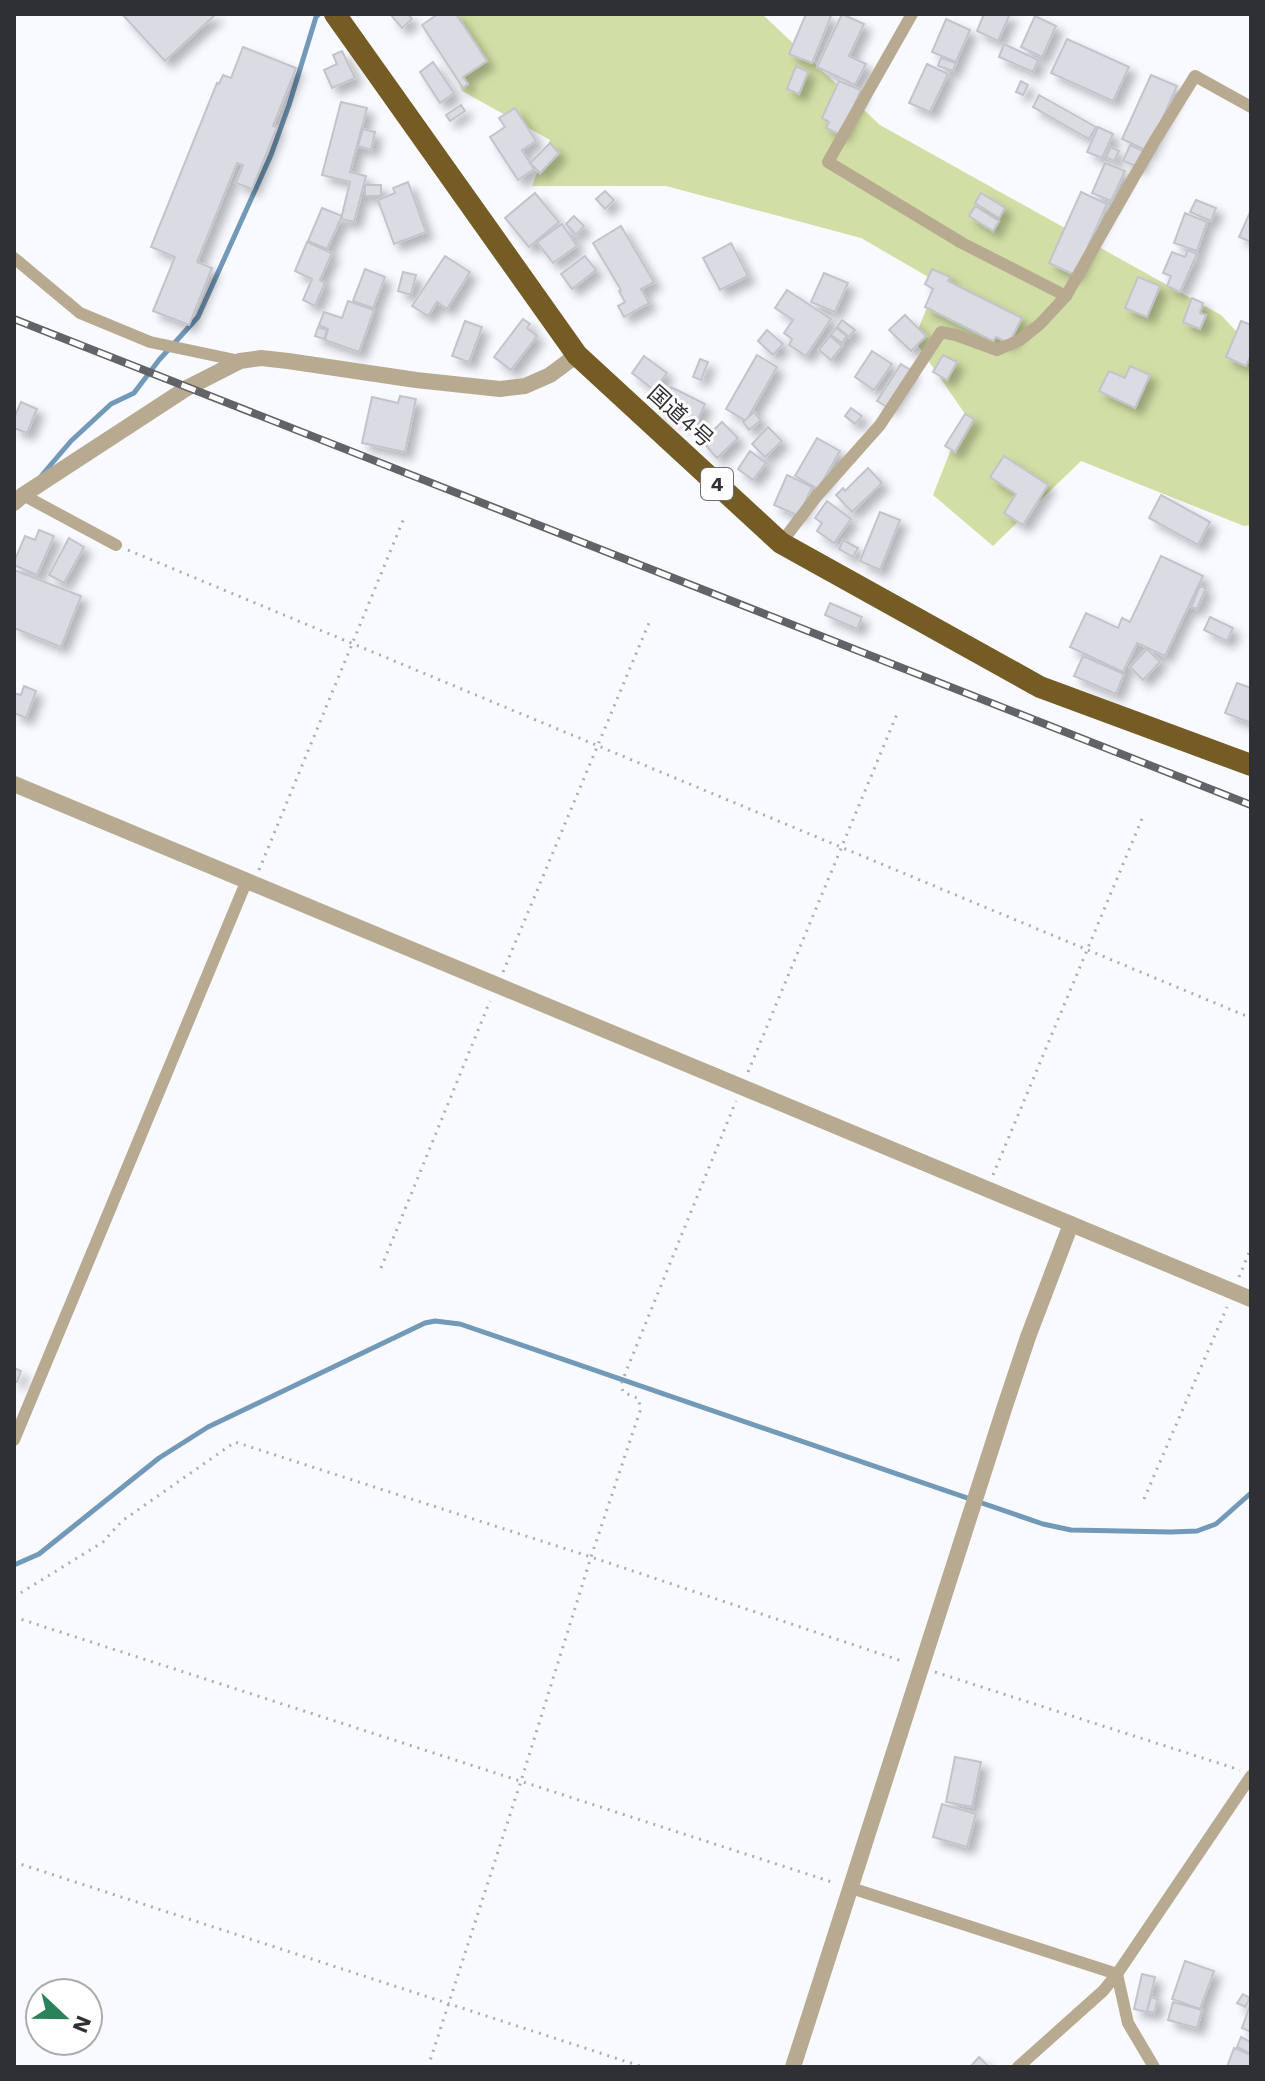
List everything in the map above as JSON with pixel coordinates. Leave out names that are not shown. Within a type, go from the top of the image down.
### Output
[{"type":"highway","name":"国道4号","points":[[340,16],[577,355],[781,543],[1040,687],[1251,765]]},
{"type":"street","points":[[912,14],[828,162],[962,243],[1066,296]]},
{"type":"street","points":[[781,543],[816,497],[880,425],[941,332],[997,350],[1020,340],[1066,296],[1195,76],[1251,107]]},
{"type":"street","points":[[14,258],[80,313],[150,342],[240,361]]},
{"type":"street","points":[[18,499],[187,388],[240,361],[261,358],[500,389],[525,386],[550,375],[577,355]]},
{"type":"street","points":[[18,499],[116,545]]},
{"type":"street","points":[[14,784],[1251,1299]]},
{"type":"street","points":[[14,1440],[250,881]]},
{"type":"street","points":[[793,2067],[1028,1337],[1071,1224]]},
{"type":"street","points":[[1018,2067],[1103,1991],[1117,1974],[1251,1775]]},
{"type":"street","points":[[851,1888],[1117,1974]]},
{"type":"street","points":[[1117,1974],[1128,2023],[1154,2067]]},
{"type":"path","points":[[250,881],[404,518]]},
{"type":"path","points":[[116,545],[1251,1018]]},
{"type":"path","points":[[381,1268],[651,618]]},
{"type":"path","points":[[428,2067],[640,1411],[639,1399],[623,1392],[621,1384],[897,714]]},
{"type":"path","points":[[987,1190],[1144,814]]},
{"type":"path","points":[[1144,1499],[1251,1248]]},
{"type":"path","points":[[14,1597],[103,1542],[122,1521],[235,1442],[1251,1775]]},
{"type":"path","points":[[14,1617],[851,1888]]},
{"type":"path","points":[[14,1862],[643,2067]]},
{"type":"green space","points":[[435,14],[762,14],[880,125],[1221,315],[1251,347],[1251,525],[1244,526],[1081,461],[993,546],[933,495],[965,414],[914,340],[937,282],[861,238],[666,186],[532,186],[550,140],[462,91]]},
{"type":"building","points":[[122,14],[216,14],[165,61]]},
{"type":"building","points":[[390,14],[408,14],[412,19],[402,28]]},
{"type":"building","points":[[438,14],[456,14],[487,61],[463,77],[468,84],[463,88],[422,25]]},
{"type":"building","points":[[806,14],[831,16],[812,63],[789,54]]},
{"type":"building","points":[[842,14],[864,24],[849,56],[866,64],[855,85],[817,67]]},
{"type":"building","points":[[984,14],[1010,14],[998,41],[977,31]]},
{"type":"building","points":[[1035,16],[1056,26],[1042,57],[1021,47]]},
{"type":"building","points":[[946,19],[970,30],[956,62],[932,52]]},
{"type":"building","points":[[1067,39],[1129,67],[1113,101],[1051,73]]},
{"type":"building","points":[[1004,44],[1038,60],[1033,72],[999,57]]},
{"type":"building","points":[[243,47],[296,68],[252,189],[236,183],[243,165],[237,163],[197,262],[212,268],[189,325],[153,311],[175,257],[151,247],[217,83],[223,75],[231,78]]},
{"type":"building","points":[[342,51],[355,78],[332,88],[324,70],[337,64],[333,55]]},
{"type":"building","points":[[941,58],[956,63],[953,71],[938,66]]},
{"type":"building","points":[[433,62],[454,93],[440,103],[420,72]]},
{"type":"building","points":[[927,64],[948,74],[930,112],[909,103]]},
{"type":"building","points":[[796,66],[808,72],[799,94],[787,89]]},
{"type":"building","points":[[1151,75],[1177,86],[1148,151],[1122,139]]},
{"type":"building","points":[[839,81],[861,90],[841,135],[826,128],[829,122],[822,118]]},
{"type":"building","points":[[1021,81],[1028,85],[1023,95],[1016,92]]},
{"type":"building","points":[[1039,95],[1096,127],[1089,139],[1033,107]]},
{"type":"building","points":[[341,102],[367,108],[350,172],[366,176],[354,222],[341,219],[350,182],[322,175]]},
{"type":"building","points":[[461,105],[465,111],[450,121],[446,115]]},
{"type":"building","points":[[515,108],[536,141],[522,150],[534,169],[518,180],[490,137],[505,127],[499,118]]},
{"type":"building","points":[[1098,127],[1113,134],[1102,158],[1087,152]]},
{"type":"building","points":[[363,129],[375,132],[371,150],[358,146]]},
{"type":"building","points":[[550,143],[559,153],[540,173],[530,163]]},
{"type":"building","points":[[1130,145],[1145,152],[1138,167],[1123,161]]},
{"type":"building","points":[[1111,147],[1119,151],[1114,161],[1106,157]]},
{"type":"building","points":[[1105,163],[1125,171],[1111,201],[1092,193]]},
{"type":"building","points":[[408,182],[426,232],[394,244],[378,200],[395,193],[393,188]]},
{"type":"building","points":[[365,185],[381,185],[381,196],[365,196]]},
{"type":"building","points":[[605,191],[614,200],[605,209],[596,199]]},
{"type":"building","points":[[1081,192],[1107,204],[1075,275],[1049,263]]},
{"type":"building","points":[[535,193],[559,222],[529,247],[505,218]]},
{"type":"building","points":[[981,193],[1005,208],[999,218],[975,203]]},
{"type":"building","points":[[1196,200],[1216,208],[1211,221],[1190,212]]},
{"type":"building","points":[[975,206],[999,221],[993,231],[969,216]]},
{"type":"building","points":[[322,208],[342,216],[327,249],[308,241]]},
{"type":"building","points":[[1251,210],[1251,242],[1239,237]]},
{"type":"building","points":[[1185,213],[1207,222],[1197,251],[1174,243]]},
{"type":"building","points":[[574,216],[584,226],[576,235],[566,224]]},
{"type":"building","points":[[562,224],[577,246],[553,263],[537,242]]},
{"type":"building","points":[[621,226],[654,282],[641,289],[649,303],[624,317],[618,306],[625,302],[621,290],[593,243]]},
{"type":"building","points":[[307,242],[332,253],[320,280],[325,283],[315,306],[303,300],[312,279],[295,271]]},
{"type":"building","points":[[731,243],[748,276],[720,290],[703,258]]},
{"type":"building","points":[[1188,250],[1197,254],[1180,292],[1167,286],[1171,276],[1163,273],[1172,252],[1185,257]]},
{"type":"building","points":[[445,256],[470,272],[447,309],[437,302],[428,316],[412,306]]},
{"type":"building","points":[[585,256],[596,270],[572,289],[561,274]]},
{"type":"building","points":[[365,269],[385,277],[373,308],[353,301]]},
{"type":"building","points":[[932,269],[950,277],[948,281],[1022,318],[1009,343],[996,337],[993,341],[925,307],[933,289],[925,284]]},
{"type":"building","points":[[403,272],[416,275],[411,295],[398,291]]},
{"type":"building","points":[[824,273],[848,283],[835,312],[811,302]]},
{"type":"building","points":[[1138,277],[1160,286],[1147,317],[1125,308]]},
{"type":"building","points":[[787,290],[831,319],[806,356],[789,345],[792,339],[784,333],[793,320],[775,308]]},
{"type":"building","points":[[1192,298],[1203,303],[1200,313],[1206,315],[1200,329],[1183,322]]},
{"type":"building","points":[[348,301],[374,310],[359,352],[325,340],[328,329],[319,325],[324,312],[342,318]]},
{"type":"building","points":[[905,315],[926,336],[911,351],[889,330]]},
{"type":"building","points":[[523,319],[530,324],[527,328],[537,336],[511,370],[494,357]]},
{"type":"building","points":[[842,320],[855,330],[849,337],[837,327]]},
{"type":"building","points":[[465,321],[482,327],[469,362],[452,356]]},
{"type":"building","points":[[1241,321],[1251,325],[1251,355],[1246,366],[1226,357]]},
{"type":"building","points":[[318,327],[327,330],[324,339],[315,336]]},
{"type":"building","points":[[836,328],[847,336],[842,343],[831,335]]},
{"type":"building","points":[[767,330],[783,344],[773,355],[758,341]]},
{"type":"building","points":[[830,336],[842,346],[831,360],[819,350]]},
{"type":"building","points":[[872,351],[892,364],[874,390],[855,377]]},
{"type":"building","points":[[757,355],[777,367],[746,421],[726,409]]},
{"type":"building","points":[[943,355],[957,362],[947,380],[933,372]]},
{"type":"building","points":[[644,356],[667,373],[654,390],[632,373]]},
{"type":"building","points":[[700,359],[708,362],[701,380],[693,377]]},
{"type":"building","points":[[901,364],[912,371],[889,408],[877,401]]},
{"type":"building","points":[[1130,366],[1150,375],[1135,408],[1099,391],[1109,371],[1125,378]]},
{"type":"building","points":[[671,387],[705,404],[694,428],[659,412]]},
{"type":"building","points":[[400,396],[416,399],[405,452],[362,443],[372,397],[398,403]]},
{"type":"building","points":[[21,402],[37,409],[27,433],[14,428],[14,418]]},
{"type":"building","points":[[851,408],[862,416],[855,424],[845,416]]},
{"type":"building","points":[[754,412],[761,420],[749,430],[743,422]]},
{"type":"building","points":[[965,414],[974,419],[955,452],[945,446]]},
{"type":"building","points":[[722,422],[738,438],[717,458],[702,441]]},
{"type":"building","points":[[768,427],[782,441],[765,457],[752,444]]},
{"type":"building","points":[[817,438],[840,451],[818,489],[795,476]]},
{"type":"building","points":[[750,451],[766,463],[753,480],[738,469]]},
{"type":"building","points":[[1004,456],[1048,485],[1023,525],[1004,513],[1016,494],[990,477]]},
{"type":"building","points":[[868,468],[882,483],[852,512],[836,495],[843,488],[845,491]]},
{"type":"building","points":[[787,475],[812,487],[799,516],[774,505]]},
{"type":"building","points":[[1161,495],[1210,522],[1198,545],[1149,518]]},
{"type":"building","points":[[827,501],[851,519],[834,543],[817,531],[822,523],[815,518]]},
{"type":"building","points":[[880,512],[900,520],[880,570],[860,561]]},
{"type":"building","points":[[39,530],[54,536],[37,575],[14,565],[14,562],[25,536],[35,540]]},
{"type":"building","points":[[69,538],[84,547],[64,583],[49,575]]},
{"type":"building","points":[[843,540],[858,548],[853,557],[839,549]]},
{"type":"building","points":[[1161,556],[1203,576],[1165,656],[1137,643],[1123,672],[1070,647],[1086,613],[1118,628],[1122,618],[1130,622]]},
{"type":"building","points":[[14,570],[81,596],[61,647],[14,628]]},
{"type":"building","points":[[1200,586],[1206,588],[1197,609],[1191,607]]},
{"type":"building","points":[[830,603],[862,617],[857,629],[825,615]]},
{"type":"building","points":[[1210,617],[1233,628],[1227,641],[1204,630]]},
{"type":"building","points":[[1147,649],[1160,662],[1143,680],[1130,667]]},
{"type":"building","points":[[1083,656],[1124,674],[1116,694],[1074,676]]},
{"type":"building","points":[[1237,683],[1251,688],[1251,723],[1225,713]]},
{"type":"building","points":[[24,686],[36,691],[26,718],[14,713],[14,693],[21,695]]},
{"type":"building","points":[[14,1368],[21,1371],[17,1382],[14,1381]]},
{"type":"building","points":[[955,1757],[981,1762],[972,1807],[946,1802]]},
{"type":"building","points":[[942,1804],[976,1814],[967,1847],[933,1837]]},
{"type":"building","points":[[1185,1961],[1214,1971],[1200,2009],[1172,1999]]},
{"type":"building","points":[[1142,1974],[1155,1977],[1147,2012],[1134,2009]]},
{"type":"building","points":[[1243,1994],[1250,1998],[1245,2007],[1237,2003]]},
{"type":"building","points":[[1151,1997],[1158,1999],[1154,2013],[1147,2011]]},
{"type":"building","points":[[1173,2002],[1202,2010],[1197,2028],[1168,2020]]},
{"type":"building","points":[[1251,2009],[1251,2032],[1242,2028]]},
{"type":"building","points":[[1241,2037],[1251,2042],[1251,2054],[1237,2047]]},
{"type":"building","points":[[1234,2048],[1251,2055],[1251,2067],[1227,2067]]},
{"type":"building","points":[[979,2057],[989,2067],[970,2067]]},
{"type":"waterway","points":[[42,475],[71,441],[111,404],[134,393],[198,317],[271,155],[319,14]]},
{"type":"waterway","points":[[14,1565],[39,1554],[159,1458],[208,1427],[425,1323],[435,1321],[460,1324],[1043,1524],[1071,1530],[1197,1531],[1216,1524],[1251,1493]]},
{"type":"railway","points":[[14,319],[1251,805]]}]
